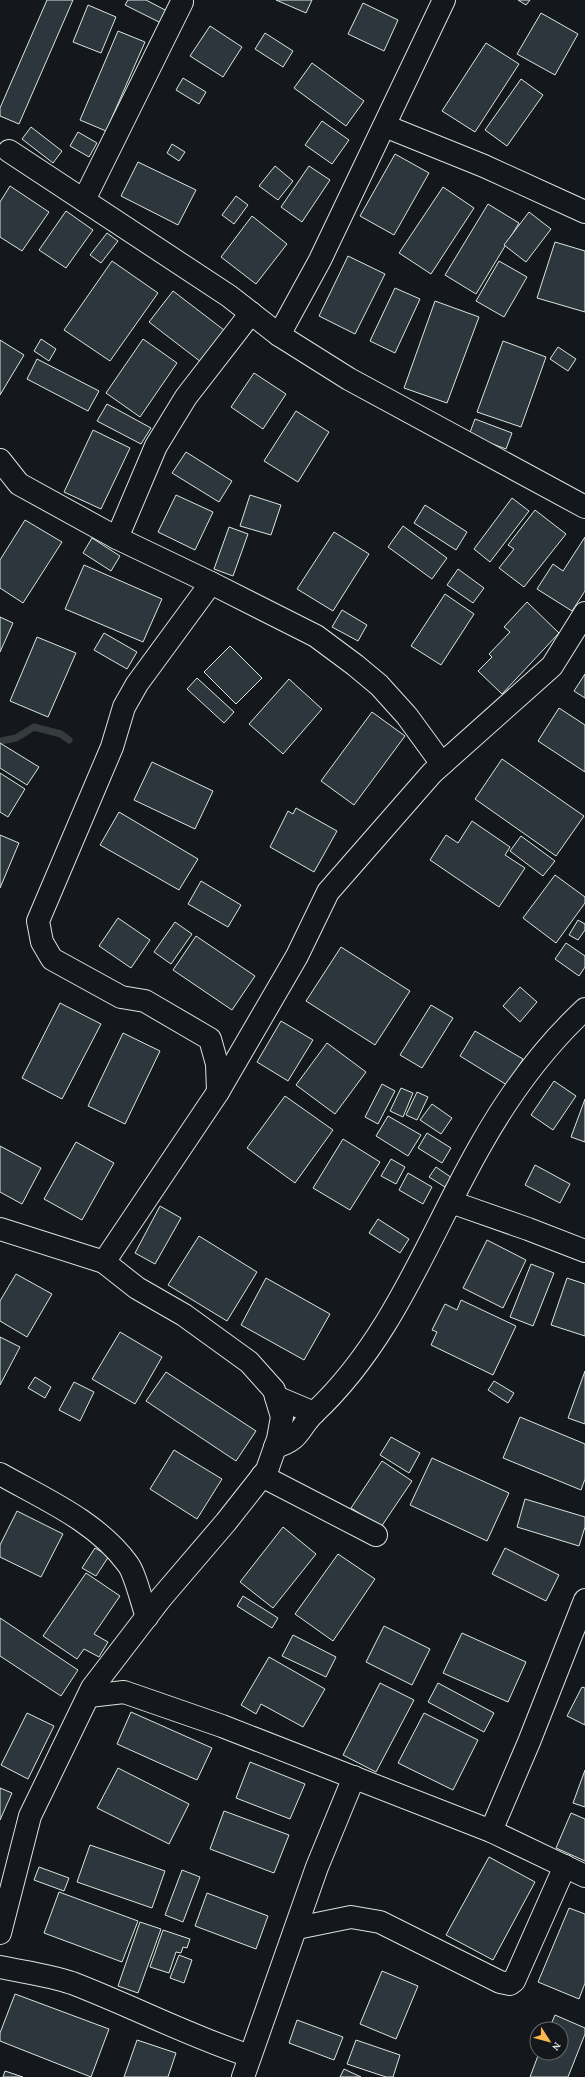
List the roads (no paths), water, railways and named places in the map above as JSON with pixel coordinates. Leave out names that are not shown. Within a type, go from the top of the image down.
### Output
[{"type":"street","points":[[279,335],[320,260],[444,0]]},
{"type":"street","points":[[84,200],[182,2]]},
{"type":"street","points":[[385,126],[484,166],[585,212]]},
{"type":"street","points":[[9,151],[229,296],[279,335],[349,379],[585,506]]},
{"type":"street","points":[[117,538],[156,446],[186,396],[251,313]]},
{"type":"street","points":[[0,460],[19,484],[117,538],[316,636],[356,665],[379,685],[407,716],[442,764]]},
{"type":"street","points":[[211,583],[137,684],[124,707],[112,746],[38,920],[42,942],[52,959],[120,997],[145,1001],[210,1039],[217,1064],[218,1092]]},
{"type":"street","points":[[104,1262],[218,1092],[297,956],[328,892],[375,837],[442,764],[552,666],[585,613]]},
{"type":"street","points":[[275,1447],[287,1444],[296,1437],[314,1413],[350,1373],[391,1314],[479,1148],[527,1072],[564,1028],[585,1009]]},
{"type":"street","points":[[451,1202],[528,1228],[585,1252]]},
{"type":"street","points":[[0,1229],[104,1262],[137,1288],[184,1315],[249,1362],[274,1390],[282,1417],[275,1447],[267,1470],[107,1668],[88,1696],[30,1816],[0,1933]]},
{"type":"street","points":[[276,1397],[314,1413]]},
{"type":"street","points":[[0,1474],[83,1520],[106,1541],[128,1564],[147,1618]]},
{"type":"street","points":[[262,1476],[376,1535]]},
{"type":"street","points":[[491,1831],[529,1742],[585,1600]]},
{"type":"street","points":[[107,1668],[124,1692]]},
{"type":"street","points":[[88,1696],[124,1692],[222,1726],[491,1831],[585,1876]]},
{"type":"street","points":[[243,2077],[297,1928],[317,1867],[354,1777]]},
{"type":"street","points":[[297,1928],[351,1917],[380,1922],[500,1982],[510,1984],[514,1981],[565,1866]]},
{"type":"street","points":[[0,1967],[70,1983],[157,2021],[219,2046],[250,2056]]},
{"type":"waterway","points":[[0,741],[16,738],[34,727],[61,734],[69,740]]}]
